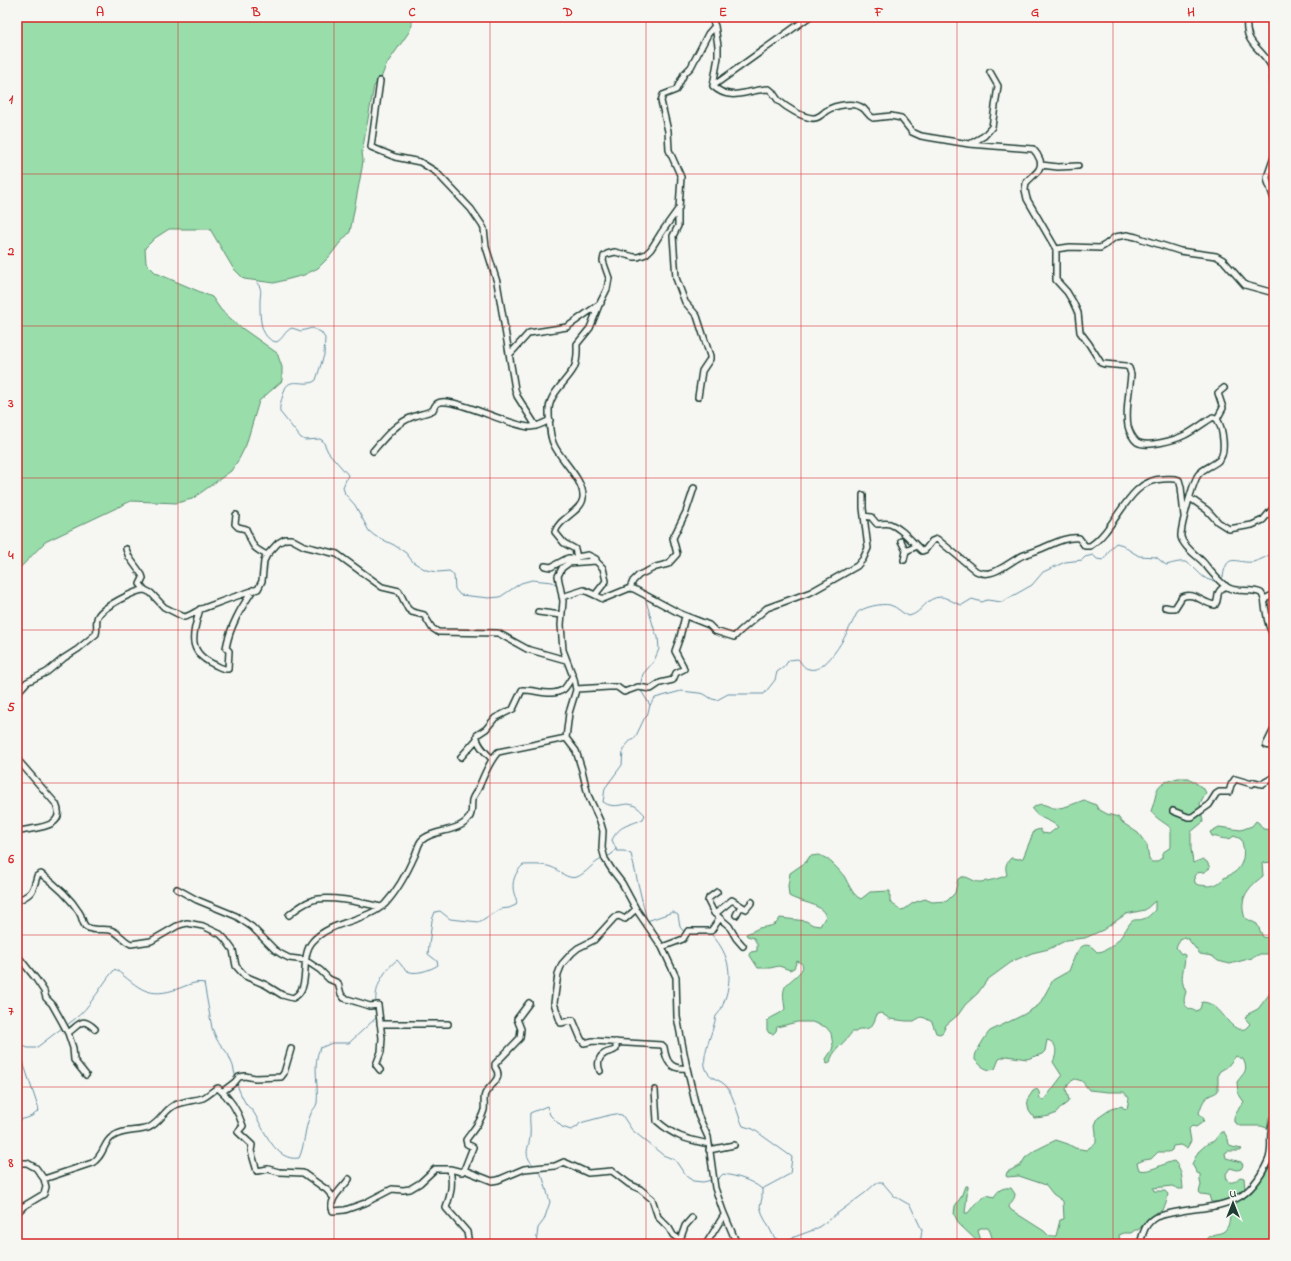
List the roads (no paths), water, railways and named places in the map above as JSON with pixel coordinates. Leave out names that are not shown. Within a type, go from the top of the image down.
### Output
[{"type":"street","points":[[711,17],[715,26],[718,52],[713,86]]},
{"type":"street","points":[[713,86],[809,17]]},
{"type":"street","points":[[1247,17],[1246,26],[1248,34],[1254,45],[1270,63],[1273,70],[1272,77],[1274,86]]},
{"type":"street","points":[[576,557],[575,549],[564,543],[555,534],[555,530],[579,506],[582,502],[583,495],[578,480],[554,445],[551,434],[550,403],[574,368],[577,360],[577,344],[590,328],[606,293],[609,276],[603,261],[604,256],[615,252],[638,257],[649,252],[661,232],[680,206],[681,177],[670,155],[668,131],[661,100],[663,95],[676,90],[684,74],[692,67],[708,34],[715,26]]},
{"type":"street","points":[[969,144],[984,136],[992,127],[998,86],[990,72]]},
{"type":"street","points":[[380,81],[371,147],[395,157],[420,162],[436,172],[479,220],[484,229],[486,247],[497,282],[517,396],[536,426]]},
{"type":"street","points":[[713,86],[727,95],[769,89],[780,102],[806,116],[813,118],[817,118],[828,110],[834,108],[849,105],[857,106],[864,109],[873,118],[891,116],[901,118],[912,132],[921,136],[969,144],[1033,149],[1038,154],[1041,165],[1039,170],[1026,183],[1027,198],[1033,211],[1056,249],[1056,280],[1067,292],[1078,313],[1080,332],[1090,344],[1101,363],[1126,366],[1129,368],[1131,374],[1128,427],[1132,436],[1137,442],[1150,443],[1174,440],[1201,426],[1213,417],[1218,419],[1221,424],[1224,453],[1219,461],[1198,475],[1184,519],[1181,533],[1182,538],[1187,547],[1226,586],[1239,590],[1259,592],[1265,599],[1265,611],[1274,635]]},
{"type":"street","points":[[1274,157],[1268,182],[1274,199]]},
{"type":"street","points":[[1041,165],[1058,167],[1078,166]]},
{"type":"street","points":[[678,210],[678,226],[673,236],[676,278],[685,302],[697,316],[710,356],[710,359],[702,371],[698,396]]},
{"type":"street","points":[[1056,249],[1070,247],[1100,248],[1105,246],[1115,236],[1136,236],[1180,251],[1216,256],[1223,260],[1245,284],[1274,293]]},
{"type":"street","points":[[510,354],[529,333],[567,327],[601,303]]},
{"type":"street","points":[[1218,419],[1223,408],[1218,393],[1224,388]]},
{"type":"street","points":[[373,451],[388,433],[396,427],[414,416],[426,414],[433,410],[436,403],[440,402],[471,408],[512,423],[529,427],[536,426],[550,420]]},
{"type":"street","points":[[864,516],[870,517],[877,524],[888,524],[895,527],[909,537],[921,550],[924,551],[932,541],[937,539],[981,574],[988,574],[996,571],[1019,557],[1068,538],[1079,538],[1085,546],[1088,547],[1107,530],[1136,490],[1151,480],[1175,478],[1179,480],[1184,519]]},
{"type":"street","points":[[630,588],[633,581],[639,575],[656,567],[668,564],[677,554],[673,539],[686,512],[694,488]]},
{"type":"street","points":[[562,597],[584,590],[595,596],[607,598],[630,588],[634,588],[685,616],[708,624],[715,631],[731,637],[735,636],[767,608],[811,592],[857,566],[868,548],[863,495]]},
{"type":"street","points":[[1190,498],[1207,510],[1218,522],[1229,529],[1252,525],[1263,520],[1274,507]]},
{"type":"street","points":[[236,515],[235,524],[238,527],[246,529],[252,546],[258,551],[267,555]]},
{"type":"street","points":[[126,549],[129,557],[142,575],[143,578],[140,584],[145,590],[151,593],[164,607],[184,617],[227,598],[258,589],[261,585],[264,561],[267,555],[278,543],[285,539],[291,539],[306,546],[337,554],[382,587],[399,591],[408,609],[412,612],[424,615],[432,628],[438,632],[498,633],[527,649],[566,660]]},
{"type":"street","points":[[901,541],[906,551],[904,560]]},
{"type":"street","points":[[906,551],[917,546]]},
{"type":"street","points":[[545,566],[551,567],[570,557],[588,555],[596,559],[596,561],[603,568],[606,581],[595,596]]},
{"type":"street","points":[[576,557],[562,568],[558,576],[563,606],[561,615],[562,647],[573,676],[576,689],[576,694],[569,713],[566,738],[576,751],[588,795],[602,825],[602,853],[636,909],[662,947],[677,979],[677,1017],[687,1068],[698,1115],[707,1134],[714,1180],[724,1215],[737,1244]]},
{"type":"street","points":[[568,563],[596,561]]},
{"type":"street","points":[[1165,607],[1175,608],[1182,597],[1188,595],[1196,597],[1211,605],[1215,605],[1217,602],[1218,592],[1226,586]]},
{"type":"street","points":[[17,693],[27,682],[47,672],[96,634],[97,617],[100,613],[130,595],[145,590]]},
{"type":"street","points":[[200,609],[192,638],[193,646],[202,657],[225,670],[228,669],[229,651],[226,648],[229,634],[239,611],[253,590]]},
{"type":"street","points":[[1265,599],[1274,594]]},
{"type":"street","points":[[538,612],[561,615]]},
{"type":"street","points":[[576,689],[604,686],[617,688],[624,692],[636,688],[651,689],[660,683],[673,680],[676,673],[684,669],[675,650],[685,616]]},
{"type":"street","points":[[461,757],[477,739],[477,735],[486,729],[495,718],[513,709],[522,690],[545,693],[559,691],[564,689],[573,676]]},
{"type":"street","points":[[1274,729],[1266,745],[1274,747]]},
{"type":"street","points":[[17,901],[30,895],[33,891],[38,875],[41,874],[71,900],[80,913],[85,926],[92,930],[109,930],[131,944],[151,941],[183,924],[187,923],[202,926],[220,934],[231,947],[234,953],[236,966],[242,973],[287,998],[293,998],[301,992],[304,982],[305,960],[309,946],[318,936],[328,930],[359,918],[384,905],[400,885],[422,841],[429,836],[460,825],[469,818],[473,798],[492,759],[500,751],[566,738]]},
{"type":"street","points":[[477,739],[482,748],[492,759]]},
{"type":"street","points":[[17,759],[56,804],[58,813],[55,820],[49,825],[17,832]]},
{"type":"street","points":[[1173,811],[1188,817],[1192,817],[1209,805],[1216,794],[1219,792],[1229,792],[1235,779],[1252,784],[1254,782],[1262,784],[1274,776]]},
{"type":"street","points":[[178,889],[197,900],[236,916],[252,927],[275,950],[288,958],[305,960],[320,970],[331,980],[338,982],[341,994],[344,998],[370,1006],[378,1004],[382,1046],[376,1064],[380,1070]]},
{"type":"street","points":[[717,892],[707,900],[715,914],[729,926],[743,946]]},
{"type":"street","points":[[288,915],[304,904],[313,900],[324,898],[381,907]]},
{"type":"street","points":[[715,914],[732,900],[740,906],[747,908],[752,902]]},
{"type":"street","points":[[736,915],[740,906]]},
{"type":"street","points":[[636,909],[625,919],[619,916],[615,917],[594,940],[584,944],[572,953],[562,964],[554,1003],[560,1022],[563,1023],[573,1020],[584,1043],[592,1041],[662,1044],[670,1064],[675,1067],[687,1068]]},
{"type":"street","points":[[662,947],[678,942],[683,939],[687,932],[711,932],[720,918]]},
{"type":"street","points":[[17,956],[36,978],[68,1032],[73,1048],[74,1060],[86,1075]]},
{"type":"street","points":[[464,1170],[473,1147],[467,1144],[466,1140],[478,1124],[484,1110],[485,1094],[498,1076],[495,1064],[520,1038],[521,1029],[517,1019],[529,1003]]},
{"type":"street","points":[[68,1032],[83,1022],[95,1029]]},
{"type":"street","points":[[380,1024],[448,1024]]},
{"type":"street","points":[[600,1071],[598,1066],[599,1059],[604,1053],[615,1051],[616,1042]]},
{"type":"street","points":[[222,1092],[239,1077],[281,1077],[284,1073],[291,1049]]},
{"type":"street","points":[[44,1179],[92,1163],[99,1159],[109,1139],[113,1136],[124,1132],[139,1131],[153,1126],[173,1107],[209,1095],[217,1088],[232,1102],[238,1113],[243,1126],[238,1132],[252,1145],[251,1151],[257,1171],[270,1169],[279,1172],[304,1173],[327,1190],[334,1198]]},
{"type":"street","points":[[655,1090],[657,1121],[669,1131],[682,1138],[709,1144]]},
{"type":"street","points":[[1140,1244],[1148,1222],[1156,1217],[1230,1203],[1245,1194],[1255,1182],[1268,1161],[1270,1131],[1274,1119]]},
{"type":"street","points":[[710,1150],[734,1145]]},
{"type":"street","points":[[349,1179],[334,1198],[332,1210],[345,1210],[365,1203],[392,1188],[403,1190],[410,1189],[420,1183],[435,1169],[450,1169],[462,1172],[464,1170],[492,1181],[521,1170],[557,1166],[564,1162],[588,1172],[612,1171],[629,1184],[640,1189],[651,1198],[658,1217],[680,1242],[686,1225],[692,1218]]},
{"type":"street","points":[[17,1163],[27,1163],[32,1165],[39,1171],[44,1179],[46,1187],[44,1193],[24,1206],[17,1213]]},
{"type":"street","points":[[450,1169],[452,1191],[446,1208],[456,1217],[461,1227],[467,1232],[469,1244]]},
{"type":"street","points":[[706,1244],[724,1215]]},
{"type":"waterway","points":[[257,283],[261,289],[260,313],[263,331],[270,340],[276,342],[278,341],[289,329],[292,328],[301,331],[312,328],[321,332],[325,338],[324,355],[316,380],[307,383],[289,384],[286,387],[280,404],[280,412],[301,438],[305,440],[320,439],[323,441],[328,452],[348,475],[343,487],[345,494],[355,505],[369,531],[375,536],[394,545],[406,553],[413,562],[426,570],[438,572],[449,571],[452,573],[454,576],[455,589],[460,595],[489,598],[500,597],[521,583],[532,580],[552,582],[558,585]]},
{"type":"waterway","points":[[685,933],[680,927],[678,915],[673,912],[647,921],[631,854],[624,851],[617,851],[612,840],[618,831],[625,826],[643,819],[645,815],[631,804],[612,806],[603,802],[605,788],[622,765],[623,749],[635,738],[647,716],[650,705],[655,698],[681,691],[704,694],[717,700],[728,694],[764,694],[775,680],[777,672],[784,667],[789,660],[798,659],[809,669],[816,669],[824,665],[838,648],[857,613],[868,607],[890,605],[909,616],[918,612],[931,600],[941,597],[962,605],[972,599],[982,602],[987,600],[1002,602],[1032,585],[1043,572],[1065,562],[1082,560],[1085,557],[1093,555],[1097,559],[1103,560],[1116,543],[1123,545],[1139,556],[1156,557],[1166,565],[1185,562],[1207,579],[1216,581]]},
{"type":"waterway","points":[[1220,578],[1223,577],[1227,564],[1230,561],[1253,562],[1274,552]]},
{"type":"waterway","points":[[623,593],[634,591]]},
{"type":"waterway","points":[[640,686],[643,674],[654,661],[659,649],[658,637],[655,632],[644,596]]},
{"type":"waterway","points":[[640,689],[650,705]]},
{"type":"waterway","points":[[607,857],[616,849]]},
{"type":"waterway","points":[[376,1003],[378,985],[384,974],[397,960],[403,968],[409,972],[427,970],[438,965],[437,961],[428,954],[432,920],[435,912],[440,911],[450,919],[479,922],[500,909],[509,908],[516,905],[517,900],[514,895],[513,882],[516,874],[523,865],[548,866],[566,876],[573,878],[581,875],[602,859]]},
{"type":"waterway","points":[[710,933],[721,947],[725,955],[729,970],[729,979],[726,996],[721,1009],[716,1016],[705,1055],[705,1066],[711,1076],[727,1087],[732,1095],[743,1126],[753,1129],[792,1157],[790,1174],[762,1189]]},
{"type":"waterway","points":[[67,1025],[85,1009],[115,969],[138,987],[152,992],[159,993],[192,984],[204,983],[212,1028],[217,1040],[228,1054],[236,1079]]},
{"type":"waterway","points":[[237,1084],[246,1104],[253,1112],[271,1143],[283,1155],[291,1158],[299,1158],[308,1121],[317,1103],[316,1061],[320,1048],[332,1043],[349,1043],[377,1017]]},
{"type":"waterway","points":[[17,1120],[29,1117],[39,1110],[24,1065],[21,1047],[36,1048],[62,1028]]},
{"type":"waterway","points":[[534,1166],[530,1162],[527,1154],[530,1133],[530,1113],[547,1106],[550,1115],[562,1127],[571,1130],[577,1127],[580,1123],[610,1115],[622,1115],[632,1130],[663,1155],[675,1160],[686,1176],[693,1181],[703,1182],[712,1180]]},
{"type":"waterway","points":[[536,1244],[538,1228],[544,1220],[550,1202],[543,1178],[538,1170]]},
{"type":"waterway","points":[[717,1180],[723,1174],[739,1177],[762,1189],[760,1206],[763,1216],[774,1237],[781,1242],[816,1229],[865,1193],[876,1183],[883,1183],[894,1196],[910,1205],[922,1230],[920,1244]]}]
